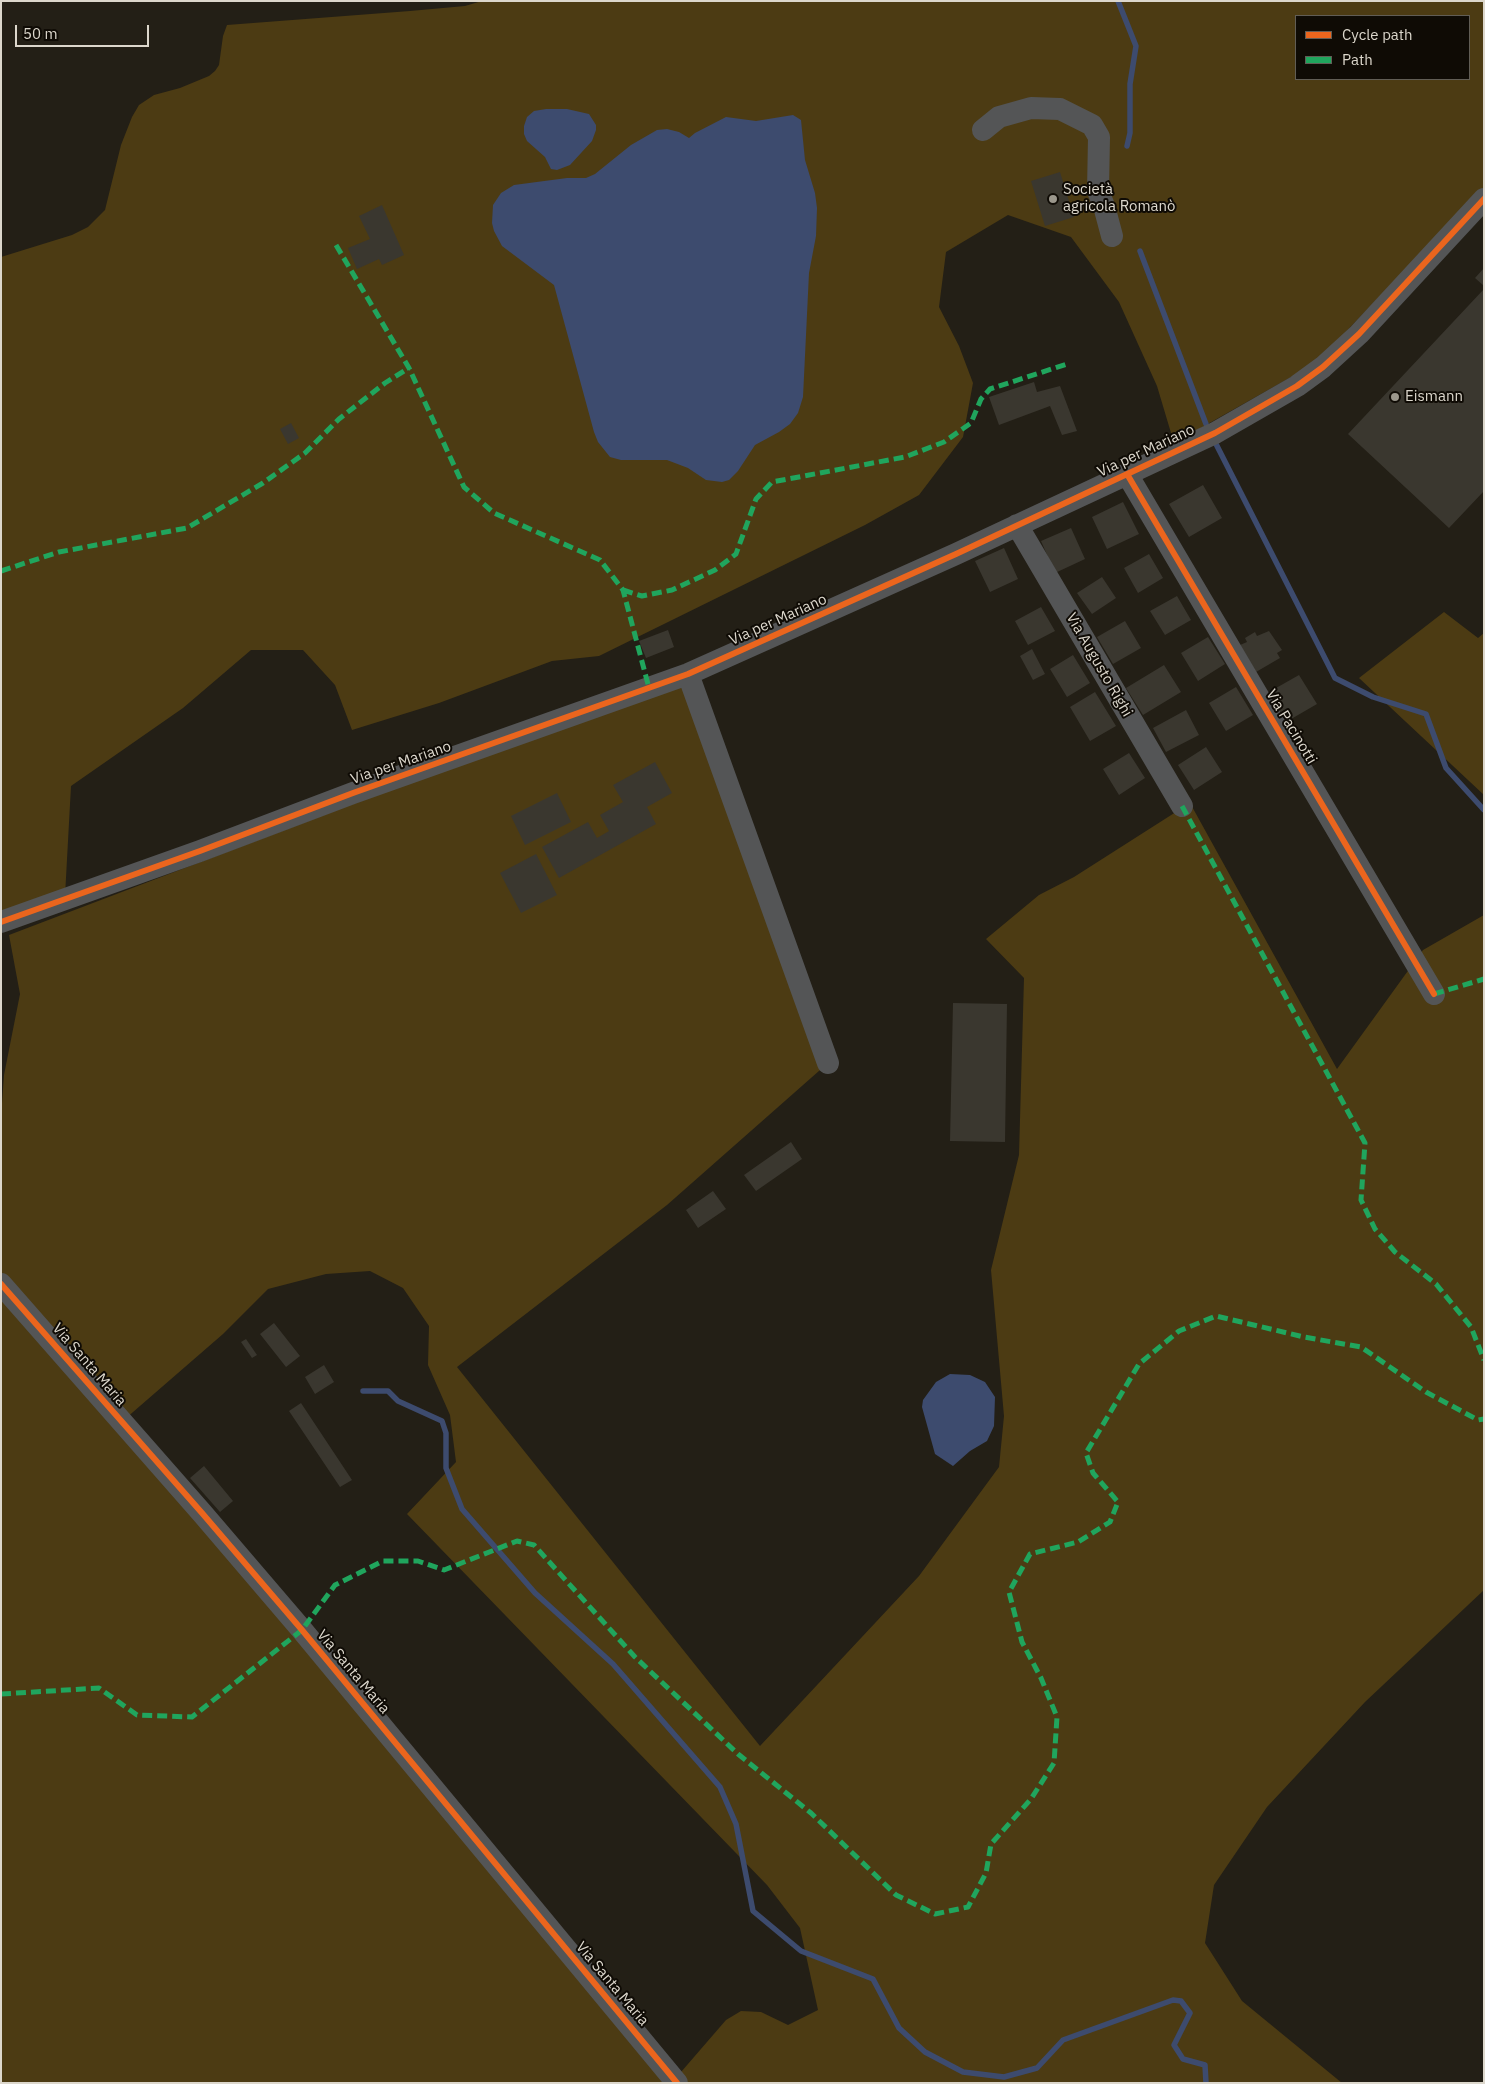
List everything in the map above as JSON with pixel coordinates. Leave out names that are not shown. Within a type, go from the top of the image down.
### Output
[{"type":"street","points":[[983,130],[999,117],[1031,108],[1060,109],[1092,125],[1099,137],[1098,191],[1112,236]]},
{"type":"street","name":"Via per Mariano","points":[[1,922],[688,674],[956,554],[1215,433],[1298,386],[1323,367],[1359,334],[1484,199]]},
{"type":"street","name":"Via Pacinotti","points":[[1127,474],[1434,994]]},
{"type":"street","name":"Via Augusto Righi","points":[[1017,525],[1182,806]]},
{"type":"street","points":[[688,674],[828,1063]]},
{"type":"street","name":"Via Santa Maria","points":[[1,1284],[302,1630],[677,2083]]},
{"type":"shaded area","points":[[482,1],[1484,1],[1484,187],[1316,363],[1174,443],[1157,386],[1119,302],[1071,237],[1008,215],[946,252],[939,307],[959,346],[973,383],[963,437],[919,495],[865,525],[599,656],[552,661],[439,703],[352,730],[335,685],[303,650],[251,650],[183,708],[71,786],[65,896],[1,918],[1,257],[72,235],[88,227],[105,210],[121,145],[139,105],[154,95],[180,88],[209,76],[215,71],[219,65],[223,36],[227,25],[465,6]]},
{"type":"shaded area","points":[[1444,612],[1478,638],[1484,633],[1484,795],[1359,678]]},
{"type":"shaded area","points":[[690,680],[828,1063],[667,1205],[457,1367],[760,1746],[919,1576],[999,1467],[1004,1416],[991,1270],[1019,1155],[1024,978],[986,939],[1039,895],[1074,877],[1190,803],[1337,1069],[1423,950],[1484,915],[1484,1590],[1365,1702],[1267,1807],[1214,1885],[1205,1943],[1242,2001],[1342,2083],[1,2083],[1,1117],[4,1075],[20,994],[9,935],[350,805]],"holes":[[[370,1271],[403,1288],[429,1326],[428,1365],[450,1415],[456,1462],[407,1514],[767,1885],[800,1928],[818,2010],[788,2025],[761,2012],[741,2011],[726,2020],[675,2079],[125,1419],[223,1334],[268,1289],[326,1274]]]},
{"type":"water","points":[[567,109],[589,114],[596,125],[592,141],[570,165],[557,170],[551,169],[545,157],[527,141],[524,134],[527,117],[534,111]]},
{"type":"water","points":[[793,115],[801,120],[805,160],[815,193],[817,208],[816,236],[809,273],[803,397],[798,413],[790,424],[755,445],[738,471],[729,480],[722,482],[706,480],[688,468],[667,460],[621,460],[610,457],[598,442],[594,432],[554,285],[502,246],[492,223],[493,205],[501,193],[514,185],[567,178],[586,178],[595,174],[631,145],[657,130],[667,129],[679,132],[689,138],[726,117],[756,121]]},
{"type":"water","points":[[950,1374],[970,1375],[985,1382],[995,1397],[994,1426],[987,1441],[970,1451],[953,1466],[935,1454],[922,1407],[923,1400],[936,1382]]},
{"type":"building","name":"Società agricola Romanò","points":[[1060,172],[1074,217],[1045,226],[1031,181]]},
{"type":"building","points":[[382,205],[404,255],[382,265],[379,259],[357,269],[348,248],[370,239],[359,216]]},
{"type":"building","points":[[1484,268],[1484,286],[1475,278]]},
{"type":"building","points":[[1484,289],[1484,491],[1449,528],[1348,434]]},
{"type":"building","points":[[1034,382],[1037,392],[1060,386],[1077,431],[1062,435],[1050,406],[999,425],[989,397]]},
{"type":"building","points":[[291,423],[299,438],[288,444],[280,429]]},
{"type":"building","points":[[1203,485],[1222,518],[1189,537],[1169,504]]},
{"type":"building","points":[[1123,502],[1139,534],[1107,549],[1092,517]]},
{"type":"building","points":[[1071,528],[1085,559],[1055,573],[1041,541]]},
{"type":"building","points":[[1004,548],[1018,579],[990,592],[975,561]]},
{"type":"building","points":[[1149,554],[1163,578],[1138,593],[1124,568]]},
{"type":"building","points":[[1102,577],[1116,598],[1092,614],[1077,593]]},
{"type":"building","points":[[1177,596],[1191,620],[1165,635],[1150,611]]},
{"type":"building","points":[[1041,607],[1055,631],[1028,645],[1015,621]]},
{"type":"building","points":[[1125,621],[1141,648],[1113,664],[1097,637]]},
{"type":"building","points":[[668,630],[674,647],[646,658],[639,641]]},
{"type":"building","points":[[1269,631],[1282,650],[1277,653],[1280,658],[1256,672],[1240,645],[1247,642],[1245,638],[1255,632],[1257,636]]},
{"type":"building","points":[[1208,637],[1225,664],[1198,681],[1181,653]]},
{"type":"building","points":[[1032,649],[1045,674],[1033,680],[1020,656]]},
{"type":"building","points":[[1073,655],[1090,683],[1067,697],[1050,669]]},
{"type":"building","points":[[1164,665],[1181,692],[1143,715],[1126,688]]},
{"type":"building","points":[[1299,675],[1317,704],[1286,722],[1269,692]]},
{"type":"building","points":[[1236,687],[1253,715],[1226,731],[1209,703]]},
{"type":"building","points":[[1095,692],[1116,726],[1090,741],[1070,707]]},
{"type":"building","points":[[1186,710],[1199,735],[1166,752],[1153,728]]},
{"type":"building","points":[[1206,747],[1222,772],[1194,790],[1178,765]]},
{"type":"building","points":[[1129,753],[1145,778],[1119,795],[1103,769]]},
{"type":"building","points":[[655,762],[672,793],[647,807],[656,824],[559,878],[542,847],[588,822],[597,838],[609,831],[600,815],[623,802],[613,785]]},
{"type":"building","points":[[557,793],[571,822],[525,845],[511,816]]},
{"type":"building","points":[[536,854],[557,895],[521,913],[500,873]]},
{"type":"building","points":[[953,1003],[1007,1004],[1005,1142],[950,1141]]},
{"type":"building","points":[[791,1142],[802,1159],[756,1191],[744,1175]]},
{"type":"building","points":[[713,1191],[726,1209],[698,1228],[686,1210]]},
{"type":"building","points":[[274,1323],[300,1356],[286,1367],[260,1334]]},
{"type":"building","points":[[246,1339],[257,1355],[252,1358],[241,1342]]},
{"type":"building","points":[[324,1365],[334,1382],[315,1394],[305,1377]]},
{"type":"building","points":[[301,1403],[352,1480],[340,1487],[289,1411]]},
{"type":"building","points":[[204,1466],[233,1501],[220,1512],[190,1478]]},
{"type":"waterway","points":[[1118,1],[1136,46],[1130,84],[1130,133],[1127,146]]},
{"type":"waterway","points":[[1140,251],[1206,424]]},
{"type":"waterway","points":[[1215,442],[1335,678],[1373,697],[1426,714],[1446,768],[1484,810]]},
{"type":"waterway","points":[[363,1391],[388,1391],[398,1401],[442,1421],[446,1433],[446,1468],[462,1509],[535,1593],[613,1664],[720,1787],[736,1824],[753,1911],[801,1951],[873,1979],[899,2028],[925,2052],[963,2072],[1004,2077],[1037,2068],[1063,2040],[1173,2000],[1181,2001],[1190,2013],[1174,2045],[1183,2059],[1205,2065],[1206,2083]]},
{"type":"marked path","points":[[336,245],[409,368],[464,487],[494,513],[600,560],[623,590],[649,688]]},
{"type":"marked path","points":[[623,590],[642,596],[672,590],[715,570],[736,554],[756,499],[772,482],[905,457],[944,442],[971,423],[981,399],[990,389],[1067,364]]},
{"type":"marked path","points":[[1,571],[59,552],[187,528],[263,483],[305,453],[339,419],[385,383],[409,368]]},
{"type":"marked path","points":[[1182,806],[1365,1143],[1361,1200],[1375,1229],[1395,1252],[1436,1284],[1471,1327],[1484,1360]]},
{"type":"marked path","points":[[1434,994],[1484,979]]},
{"type":"marked path","points":[[1,1694],[99,1688],[137,1715],[192,1717],[302,1630],[335,1585],[383,1561],[418,1561],[444,1570],[517,1541],[534,1545],[635,1657],[738,1754],[811,1813],[896,1895],[935,1914],[968,1907],[986,1873],[991,1844],[1031,1799],[1054,1763],[1057,1717],[1041,1678],[1022,1642],[1009,1592],[1030,1554],[1078,1542],[1110,1522],[1118,1502],[1093,1473],[1086,1453],[1139,1364],[1179,1331],[1216,1316],[1304,1337],[1361,1347],[1426,1392],[1478,1420],[1484,1419]]},
{"type":"cycle path","points":[[1,922],[200,851],[353,793],[688,674],[956,554],[1215,433],[1297,386],[1323,367],[1359,334],[1484,199]]},
{"type":"cycle path","points":[[1127,474],[1434,994]]},
{"type":"cycle path","points":[[1,1284],[302,1630],[677,2083]]},
{"type":"place","name":"Società agricola Romanò","points":[[1053,199]]},
{"type":"place","name":"Eismann","points":[[1395,397]]}]
